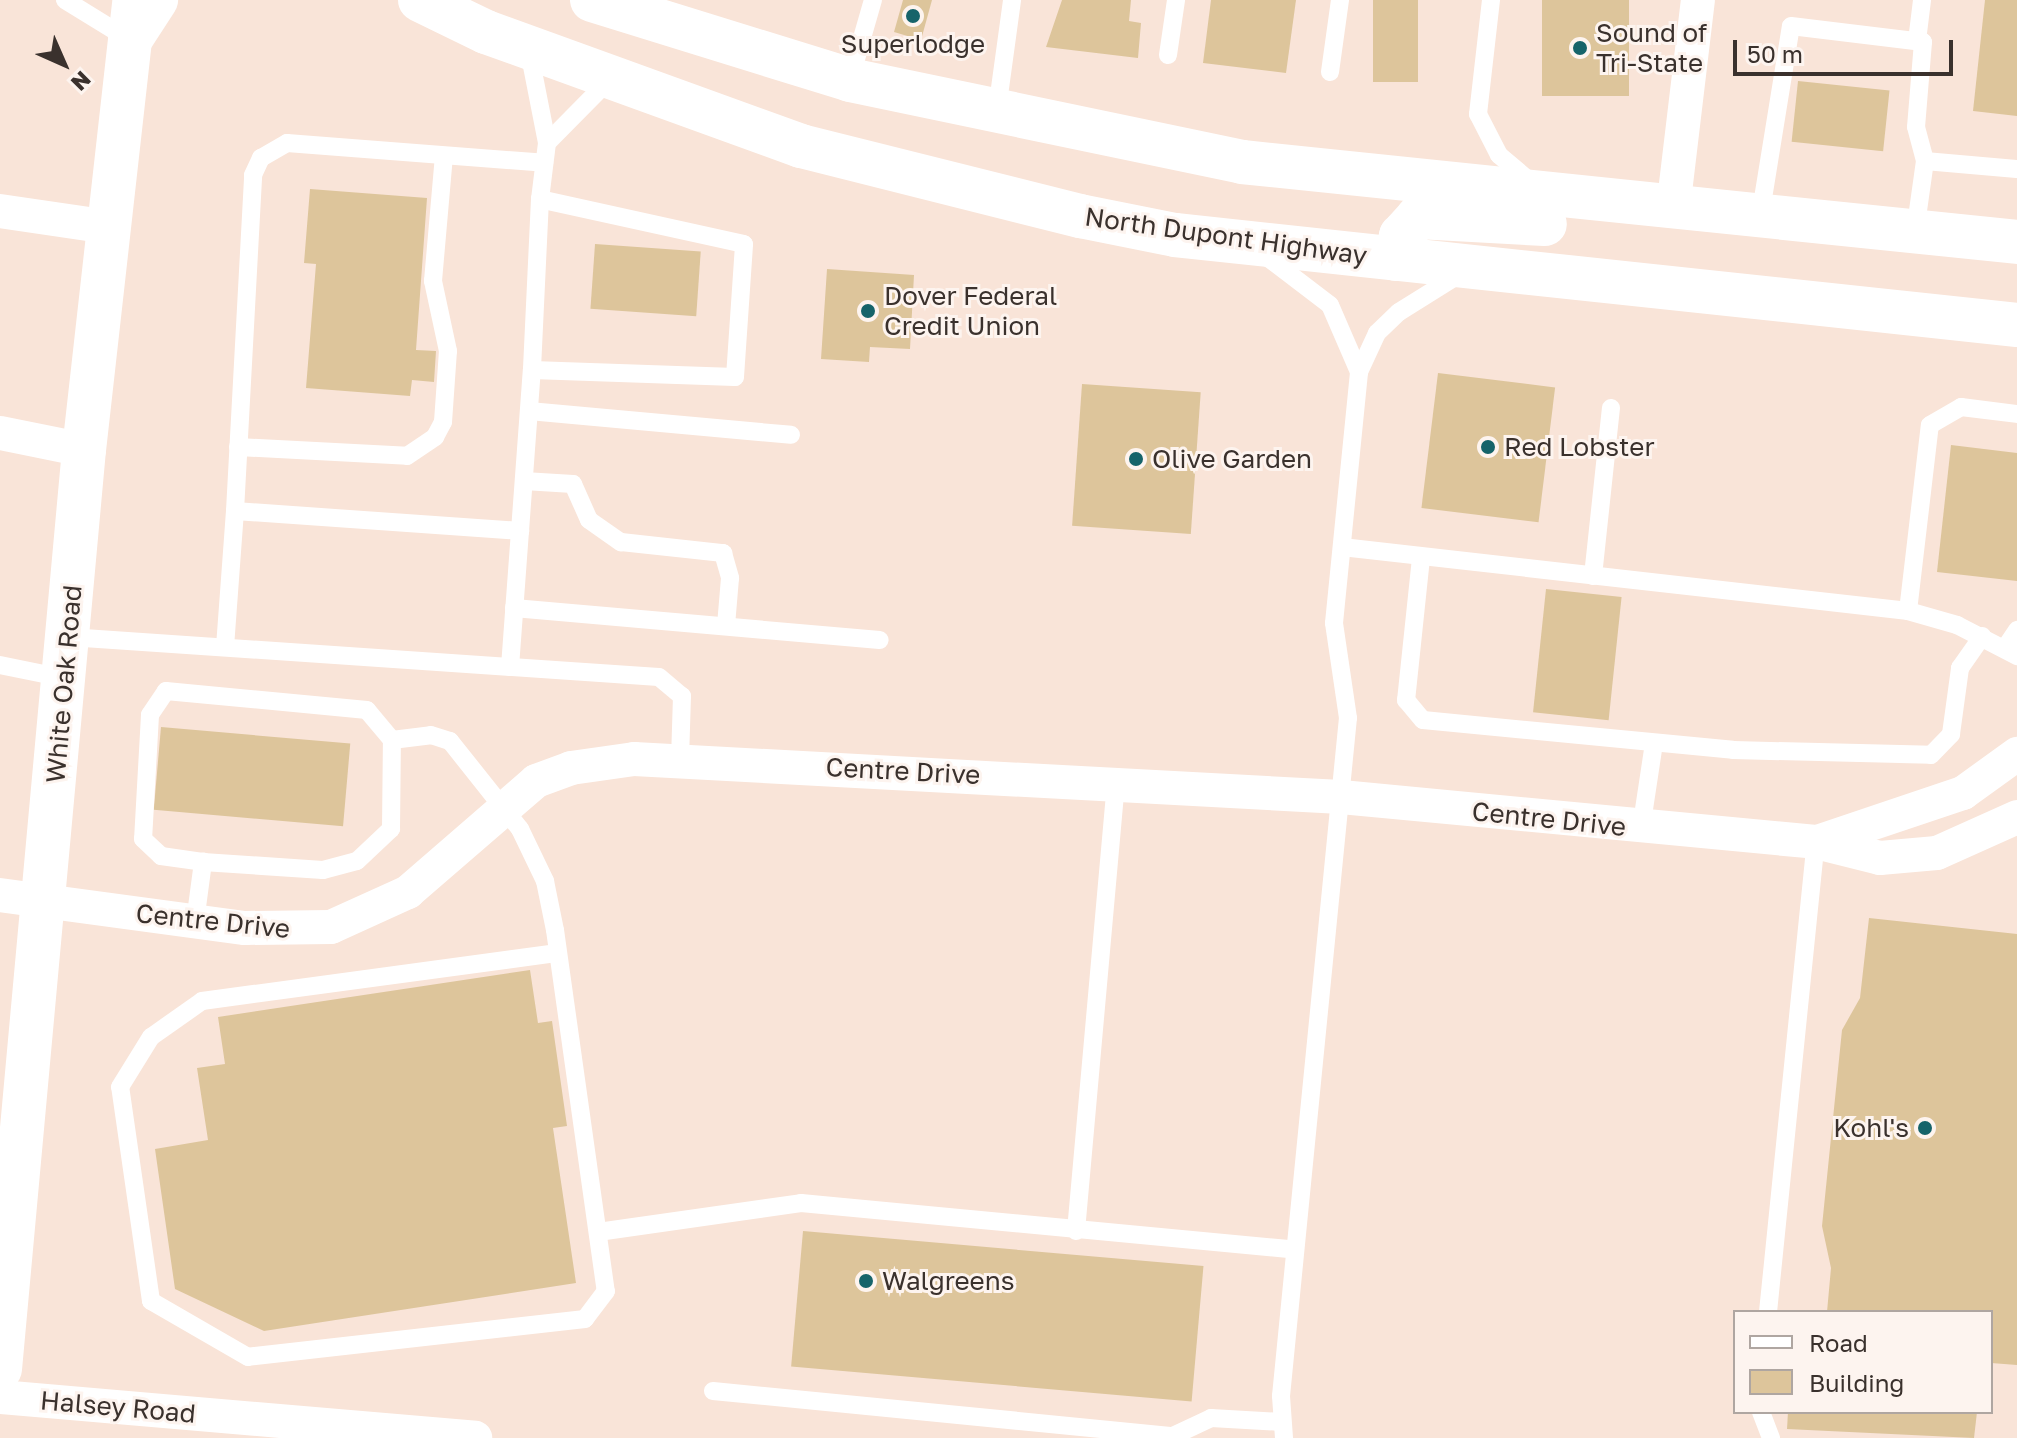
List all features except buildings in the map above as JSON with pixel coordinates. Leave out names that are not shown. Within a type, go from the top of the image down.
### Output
[{"type":"main road","points":[[132,20],[156,0]]},
{"type":"main road","name":"North Dupont Highway","points":[[420,0],[529,48],[801,146],[967,191],[1246,243],[2010,327]]},
{"type":"main road","points":[[592,0],[649,9],[850,80],[1242,162],[1673,209],[2017,242]]},
{"type":"main road","name":"White Oak Road","points":[[0,1369],[84,450],[132,20]]},
{"type":"main road","points":[[1396,259],[1401,236],[1418,217],[1629,231],[1673,209]]},
{"type":"street","points":[[1673,209],[1698,0]]},
{"type":"street","points":[[0,211],[108,227]]},
{"type":"street","points":[[0,433],[84,450]]},
{"type":"street","name":"Centre Drive","points":[[1816,842],[1963,793],[2017,754]]},
{"type":"street","name":"Centre Drive","points":[[0,895],[291,932],[370,913],[438,868],[501,805],[571,768],[680,761],[1116,780],[1341,797],[1641,829],[1816,842],[1909,858],[1971,841],[2017,817]]},
{"type":"street","name":"Halsey Road","points":[[0,1397],[475,1438]]},
{"type":"lane","points":[[65,0],[132,20]]},
{"type":"lane","points":[[850,80],[873,0]]},
{"type":"lane","points":[[997,113],[1012,0]]},
{"type":"lane","points":[[1168,55],[1176,0]]},
{"type":"lane","points":[[1330,72],[1340,0]]},
{"type":"lane","points":[[1491,0],[1478,114],[1499,155],[1547,195]]},
{"type":"lane","points":[[1917,41],[1922,0]]},
{"type":"lane","points":[[1760,217],[1791,26],[1923,42],[1916,127],[1925,161],[1915,232]]},
{"type":"lane","points":[[510,667],[532,370],[540,199],[547,143],[529,48]]},
{"type":"lane","points":[[547,143],[611,78]]},
{"type":"lane","points":[[225,647],[253,175],[261,158],[287,143],[544,163]]},
{"type":"lane","points":[[238,447],[407,456],[435,437],[443,422],[448,351],[433,281],[444,156]]},
{"type":"lane","points":[[1925,161],[2017,169]]},
{"type":"lane","points":[[532,370],[735,377],[744,244],[540,199]]},
{"type":"lane","points":[[1246,243],[1330,305],[1359,372]]},
{"type":"lane","points":[[713,1391],[1173,1436],[1211,1418],[1283,1430],[1294,1250],[1348,718],[1334,623],[1359,372],[1377,333],[1399,312],[1476,266]]},
{"type":"lane","points":[[1908,611],[1930,425],[1961,407],[2017,414]]},
{"type":"lane","points":[[1593,576],[1611,408]]},
{"type":"lane","points":[[529,411],[791,435]]},
{"type":"lane","points":[[524,481],[573,484],[604,534],[723,553],[726,626]]},
{"type":"lane","points":[[235,511],[520,531]]},
{"type":"lane","points":[[1342,547],[1908,611],[1982,636],[2011,652],[2017,630]]},
{"type":"lane","points":[[1421,558],[1406,700],[1412,712],[1423,720],[1654,743],[1931,755],[1951,734],[1960,668],[1982,636]]},
{"type":"lane","points":[[514,608],[880,640]]},
{"type":"lane","points":[[0,665],[225,647],[659,677],[672,684],[685,714],[680,761]]},
{"type":"lane","points":[[166,691],[367,710],[392,740],[391,829],[357,861],[323,870],[203,862],[161,856],[143,839],[150,715],[166,691]]},
{"type":"lane","points":[[392,740],[431,735],[450,741],[536,855],[558,953],[606,1291],[585,1319],[248,1357],[151,1301],[120,1087],[151,1037],[202,1001],[558,953]]},
{"type":"lane","points":[[1641,829],[1654,743]]},
{"type":"lane","points":[[1076,1231],[1116,780]]},
{"type":"lane","points":[[1768,1310],[1816,842]]},
{"type":"lane","points":[[195,922],[203,862]]},
{"type":"lane","points":[[598,1232],[801,1203],[1294,1250]]},
{"type":"lane","points":[[1762,1414],[1771,1438]]},
{"type":"place","name":"Superlodge","points":[[913,16]]},
{"type":"place","name":"Sound of Tri-State","points":[[1580,48]]},
{"type":"place","name":"Dover Federal Credit Union","points":[[868,311]]},
{"type":"place","name":"Red Lobster","points":[[1488,447]]},
{"type":"place","name":"Olive Garden","points":[[1136,459]]},
{"type":"place","name":"Kohl's","points":[[1925,1128]]},
{"type":"place","name":"Walgreens","points":[[866,1281]]}]
